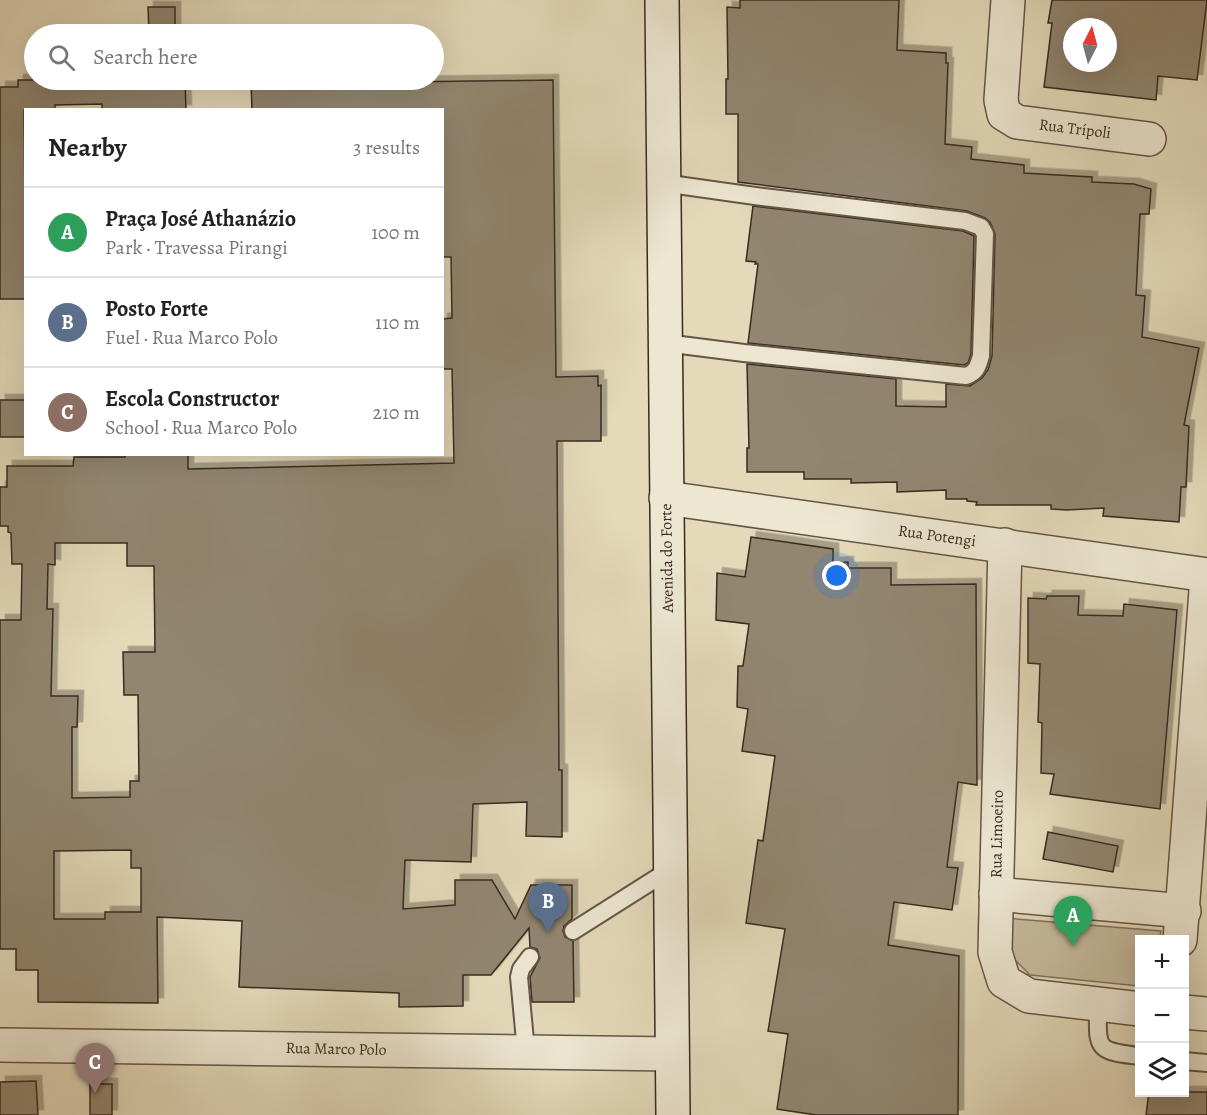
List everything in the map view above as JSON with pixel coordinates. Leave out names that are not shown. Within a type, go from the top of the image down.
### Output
[{"type":"street","name":"Avenida do Forte","points":[[662,0],[673,1115]]},
{"type":"street","name":"Rua Trípoli","points":[[1008,0],[1001,100],[1004,114],[1017,122],[1149,138]]},
{"type":"street","name":"Rua Potengi","points":[[666,498],[1207,576]]},
{"type":"street","name":"Rua Limoeiro","points":[[1005,546],[995,952],[1004,981],[1029,996],[1135,1008]]},
{"type":"street","points":[[996,894],[1182,925],[1207,576]]},
{"type":"street","points":[[1189,1012],[1207,1014]]},
{"type":"street","name":"Rua Marco Polo","points":[[0,1045],[672,1054]]},
{"type":"lane","points":[[663,183],[965,220],[981,227],[985,234],[981,356],[974,373],[966,376],[665,343]]},
{"type":"lane","points":[[573,931],[671,869]]},
{"type":"lane","points":[[526,1051],[519,977],[525,962],[530,957]]},
{"type":"lane","points":[[1098,1004],[1098,1040],[1102,1048],[1109,1052],[1135,1055]]},
{"type":"lane","points":[[1189,1062],[1207,1064]]},
{"type":"shaded area","points":[[1005,918],[1161,931],[1160,935],[1135,935],[1135,986],[1030,975],[1008,953]]},
{"type":"building","points":[[740,0],[899,0],[897,50],[946,53],[946,63],[948,63],[945,144],[972,147],[971,159],[1024,165],[1024,173],[1092,177],[1092,182],[1134,184],[1151,189],[1149,214],[1140,214],[1136,295],[1145,296],[1142,337],[1199,348],[1184,425],[1189,426],[1186,487],[1181,487],[1179,522],[1103,516],[1104,508],[1067,510],[1051,509],[1051,505],[976,505],[977,502],[967,501],[967,499],[946,499],[946,490],[897,492],[897,482],[851,483],[851,479],[804,479],[804,472],[747,472],[747,448],[749,448],[747,364],[896,379],[896,406],[946,407],[946,384],[970,386],[982,378],[988,370],[992,356],[995,234],[990,222],[967,211],[738,182],[738,114],[726,114],[726,79],[728,79],[727,7],[740,8]]},
{"type":"building","points":[[1052,0],[1207,0],[1197,80],[1158,76],[1156,100],[1044,87],[1052,23],[1048,23]]},
{"type":"building","points":[[148,7],[175,7],[175,24],[149,24]]},
{"type":"building","points":[[18,80],[24,80],[24,90],[185,90],[186,108],[102,108],[102,104],[24,108],[24,299],[0,299],[0,87],[18,87]]},
{"type":"building","points":[[553,80],[556,377],[598,376],[598,386],[601,385],[601,441],[557,441],[559,770],[562,770],[562,837],[526,836],[527,802],[473,804],[471,862],[405,860],[403,909],[455,905],[455,880],[492,880],[515,919],[531,885],[572,885],[572,919],[564,926],[563,931],[565,937],[573,941],[574,1002],[532,1002],[530,977],[540,958],[537,949],[530,947],[529,928],[491,975],[463,975],[463,1006],[399,1007],[399,993],[239,987],[242,921],[157,917],[158,1003],[38,1002],[38,970],[16,970],[16,949],[0,949],[0,620],[21,620],[22,564],[12,564],[11,533],[8,532],[8,526],[0,526],[0,487],[7,487],[7,466],[73,466],[74,457],[125,456],[188,456],[188,469],[454,463],[452,369],[444,369],[444,319],[452,318],[451,257],[444,257],[444,108],[252,108],[251,90],[444,90],[444,81]],"holes":[[[55,543],[127,543],[127,566],[154,566],[155,652],[123,652],[124,695],[138,695],[139,781],[130,781],[130,797],[72,798],[72,727],[77,727],[78,696],[51,696],[53,609],[47,609],[48,564],[55,565]],[[131,850],[131,868],[141,868],[141,912],[105,912],[105,919],[54,919],[54,851]]]},
{"type":"building","points":[[753,206],[963,231],[974,236],[971,354],[968,363],[964,365],[748,343],[758,264],[746,261]]},
{"type":"building","points":[[0,400],[24,400],[24,437],[0,437]]},
{"type":"building","points":[[751,537],[833,549],[833,563],[848,562],[848,568],[891,568],[891,585],[976,584],[977,785],[958,782],[947,867],[958,868],[952,910],[894,902],[888,945],[959,956],[958,1115],[816,1115],[777,1109],[788,1034],[768,1031],[785,929],[746,923],[758,840],[763,841],[775,756],[742,751],[748,709],[737,707],[738,666],[743,666],[749,624],[716,620],[717,573],[745,577]]},
{"type":"building","points":[[1047,596],[1079,596],[1078,615],[1123,616],[1124,604],[1177,610],[1160,809],[1050,794],[1054,774],[1041,773],[1042,723],[1038,722],[1040,664],[1028,663],[1028,598],[1046,599]]},
{"type":"building","points":[[1048,832],[1118,846],[1113,872],[1043,859]]},
{"type":"building","points":[[36,1081],[38,1115],[0,1115],[0,1082]]},
{"type":"building","points":[[90,1084],[112,1084],[112,1115],[90,1115]]},
{"type":"building","points":[[1189,1092],[1207,1092],[1207,1115],[1146,1115],[1148,1097],[1189,1097]]},
{"type":"place","name":"Posto Forte","points":[[548,932]]},
{"type":"place","name":"Praça José Athanázio","points":[[1073,946]]},
{"type":"place","name":"Escola Constructor","points":[[95,1093]]}]
